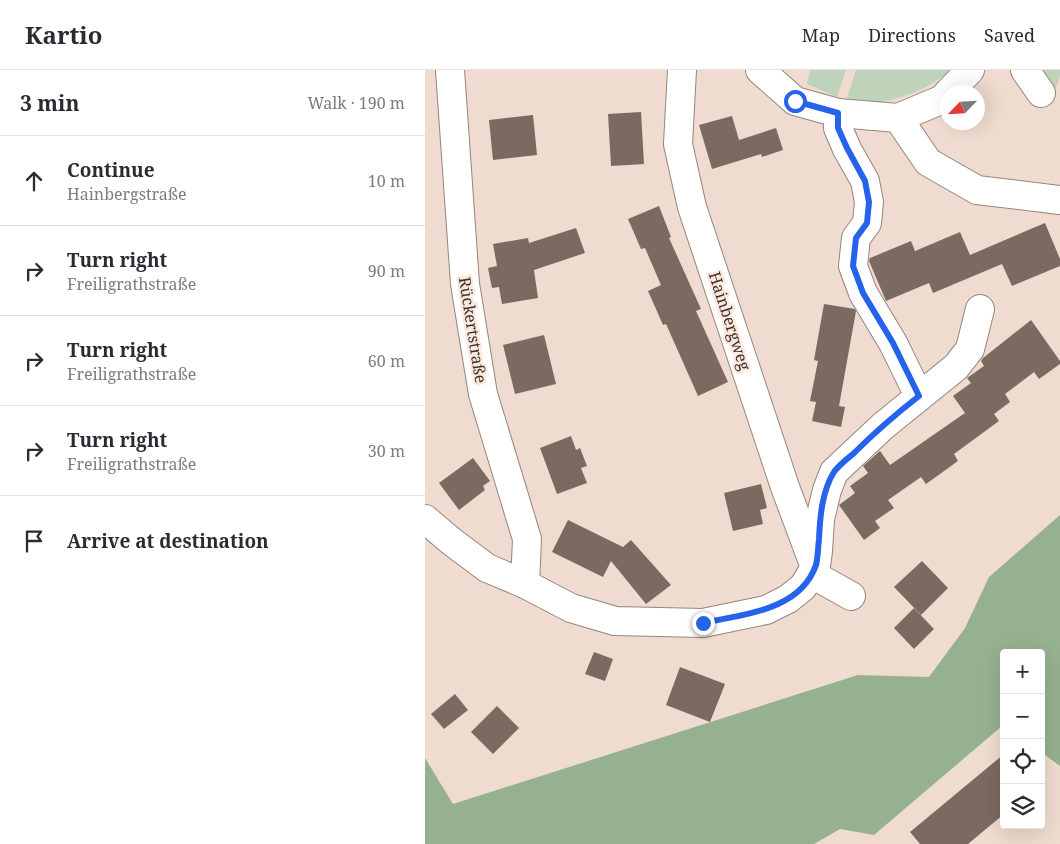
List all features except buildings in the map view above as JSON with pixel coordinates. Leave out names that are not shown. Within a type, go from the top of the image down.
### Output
[{"type":"street","name":"Rückertstraße","points":[[450,70],[465,284],[483,394],[527,539],[525,584]]},
{"type":"street","name":"Hainbergweg","points":[[682,70],[678,144],[692,207],[785,487],[819,578],[851,596]]},
{"type":"street","points":[[760,70],[795,101],[838,113],[898,118],[940,100]]},
{"type":"street","points":[[956,85],[970,70]]},
{"type":"street","points":[[1025,70],[1041,93]]},
{"type":"street","points":[[838,113],[838,128],[865,181],[869,202],[867,223],[856,238],[853,266],[863,293],[893,343],[919,396]]},
{"type":"street","points":[[898,118],[928,162],[977,190],[1060,200]]},
{"type":"street","points":[[425,519],[487,568],[525,584],[571,608],[615,621],[703,623],[766,610],[788,599],[803,587],[815,566],[820,519],[827,490],[834,472],[883,426],[956,367],[970,349],[980,309]]},
{"type":"green space","points":[[810,70],[846,70],[837,97],[807,84]]},
{"type":"green space","points":[[856,70],[949,70],[934,82],[915,92],[883,102],[865,103],[850,101],[847,98]]},
{"type":"green space","points":[[1032,70],[1060,70],[1060,77],[1053,95]]},
{"type":"green space","points":[[1060,515],[1060,766],[1045,755],[1045,649],[1000,649],[1000,728],[874,835],[840,829],[814,844],[425,844],[425,758],[453,804],[858,675],[929,677],[965,628],[989,577]]},
{"type":"route","points":[[703,623],[766,610],[788,599],[803,587],[815,566],[820,519],[827,490],[834,472],[883,426],[919,396],[893,343],[863,293],[853,266],[856,238],[867,223],[869,202],[865,181],[838,128],[838,113],[795,101]]}]
